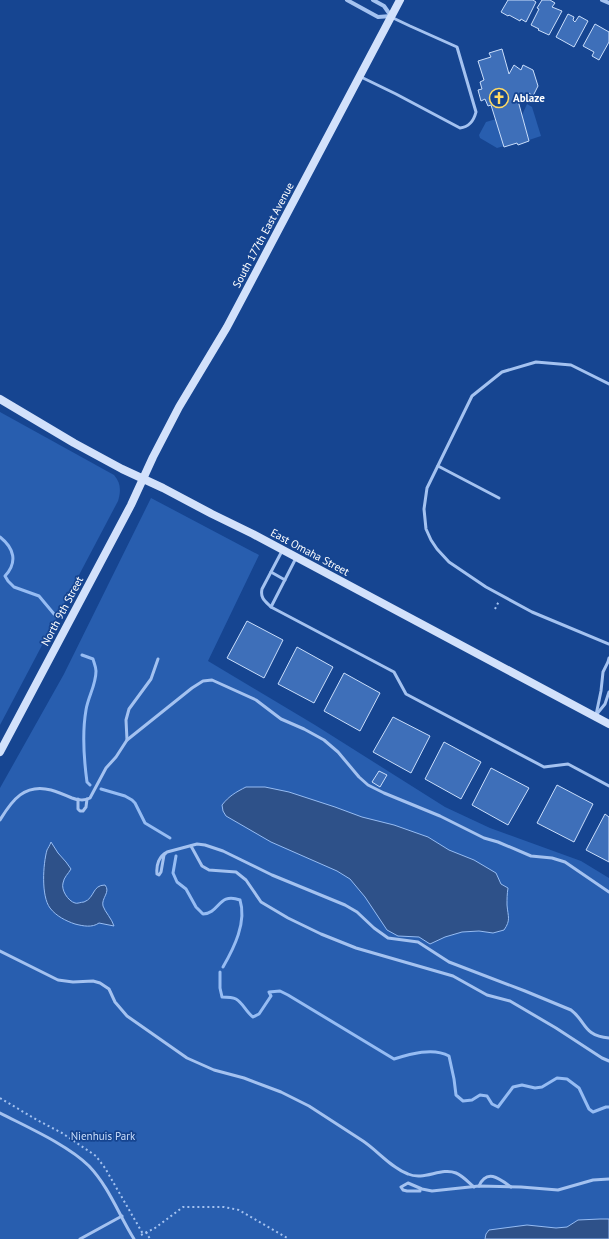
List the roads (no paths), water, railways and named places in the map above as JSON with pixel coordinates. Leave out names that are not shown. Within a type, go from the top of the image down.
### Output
[{"type":"street","points":[[347,0],[378,17],[391,16]]},
{"type":"street","points":[[356,5],[358,0]]},
{"type":"street","points":[[373,0],[384,6],[391,16]]},
{"type":"street","name":"South 177th East Avenue","points":[[143,479],[180,407],[226,327],[400,0]]},
{"type":"street","points":[[602,0],[609,4]]},
{"type":"street","name":"East Omaha Street","points":[[0,399],[74,443],[297,557],[609,724]]},
{"type":"street","name":"North 9th Street","points":[[0,752],[131,505],[143,479]]},
{"type":"lane","points":[[360,76],[460,128],[464,128],[475,116],[476,112],[457,47],[391,16]]},
{"type":"lane","points":[[609,384],[571,365],[536,362],[502,372],[472,396],[427,488],[424,510],[424,518],[428,534],[437,549],[444,558],[464,573],[532,612],[609,644]]},
{"type":"lane","points":[[438,466],[498,498]]},
{"type":"lane","points":[[282,550],[261,593],[263,600],[271,606],[394,672],[406,694],[413,698],[544,767],[568,764],[609,786]]},
{"type":"lane","points":[[271,606],[297,557]]},
{"type":"lane","points":[[271,572],[285,580]]},
{"type":"lane","points":[[595,717],[601,691],[603,672],[609,663],[609,658]]},
{"type":"lane","points":[[127,740],[126,720],[128,709],[151,679],[158,659]]},
{"type":"lane","points":[[0,820],[17,797],[33,789],[50,790],[78,799],[90,798],[106,768],[116,757],[127,740],[198,684],[203,681],[212,680],[256,700],[282,719],[324,740],[338,752],[359,778],[368,786],[433,813],[484,838],[506,845],[531,856],[559,860],[609,892]]},
{"type":"lane","points":[[595,717],[605,704],[609,692]]},
{"type":"lane","points":[[78,799],[78,809],[83,811],[86,807],[87,799]]},
{"type":"lane","points":[[167,852],[164,855],[161,872],[157,874],[156,871],[158,861],[163,854],[167,852],[197,844],[223,851],[272,876],[345,904],[388,938],[418,942],[449,962],[568,1009],[574,1012],[588,1030],[598,1036],[609,1038]]},
{"type":"lane","points":[[191,846],[202,866],[209,870],[236,872],[246,880],[261,902],[288,918],[321,934],[356,948],[453,976],[487,994],[510,1001],[609,1061]]},
{"type":"lane","points":[[0,951],[58,980],[73,982],[93,981],[105,985],[109,989],[115,1002],[127,1016],[186,1058],[214,1070],[264,1085],[299,1100],[372,1146],[392,1165],[409,1175],[420,1176],[449,1171],[457,1174],[474,1187]]},
{"type":"lane","points":[[0,1113],[68,1150],[89,1166],[104,1185],[134,1239]]},
{"type":"lane","points":[[479,1186],[485,1177],[491,1176],[498,1178],[512,1187]]},
{"type":"lane","points":[[420,1190],[407,1191],[403,1190],[401,1186],[408,1183],[422,1189],[432,1191],[479,1186],[558,1190],[593,1180],[609,1179]]},
{"type":"lane","points":[[80,1239],[122,1216]]},
{"type":"waterway","points":[[0,537],[9,546],[13,555],[12,566],[5,576],[8,581],[14,587],[39,596],[54,614]]},
{"type":"waterway","points":[[82,655],[93,659],[96,670],[95,681],[88,700],[84,728],[86,774],[87,782],[90,785]]},
{"type":"waterway","points":[[101,789],[125,796],[132,800],[145,823],[170,838]]},
{"type":"waterway","points":[[176,856],[173,873],[177,882],[186,889],[196,907],[203,914],[209,913],[227,899],[233,898],[240,900],[242,908],[241,926],[235,943],[223,967]]},
{"type":"waterway","points":[[220,972],[220,988],[222,997],[231,997],[236,999],[253,1017],[259,1014],[271,996],[269,992],[280,991],[394,1059],[422,1052],[443,1053],[449,1056],[456,1095],[463,1101],[472,1100],[480,1095],[487,1096],[492,1104],[498,1107],[513,1087],[522,1085],[535,1088],[542,1087],[557,1078],[567,1079],[579,1088],[589,1109],[593,1112],[609,1107]]},
{"type":"place","name":"Ablaze","points":[[499,98]]},
{"type":"park label","name":"Nienhuis Park","points":[[103,1136]]}]
